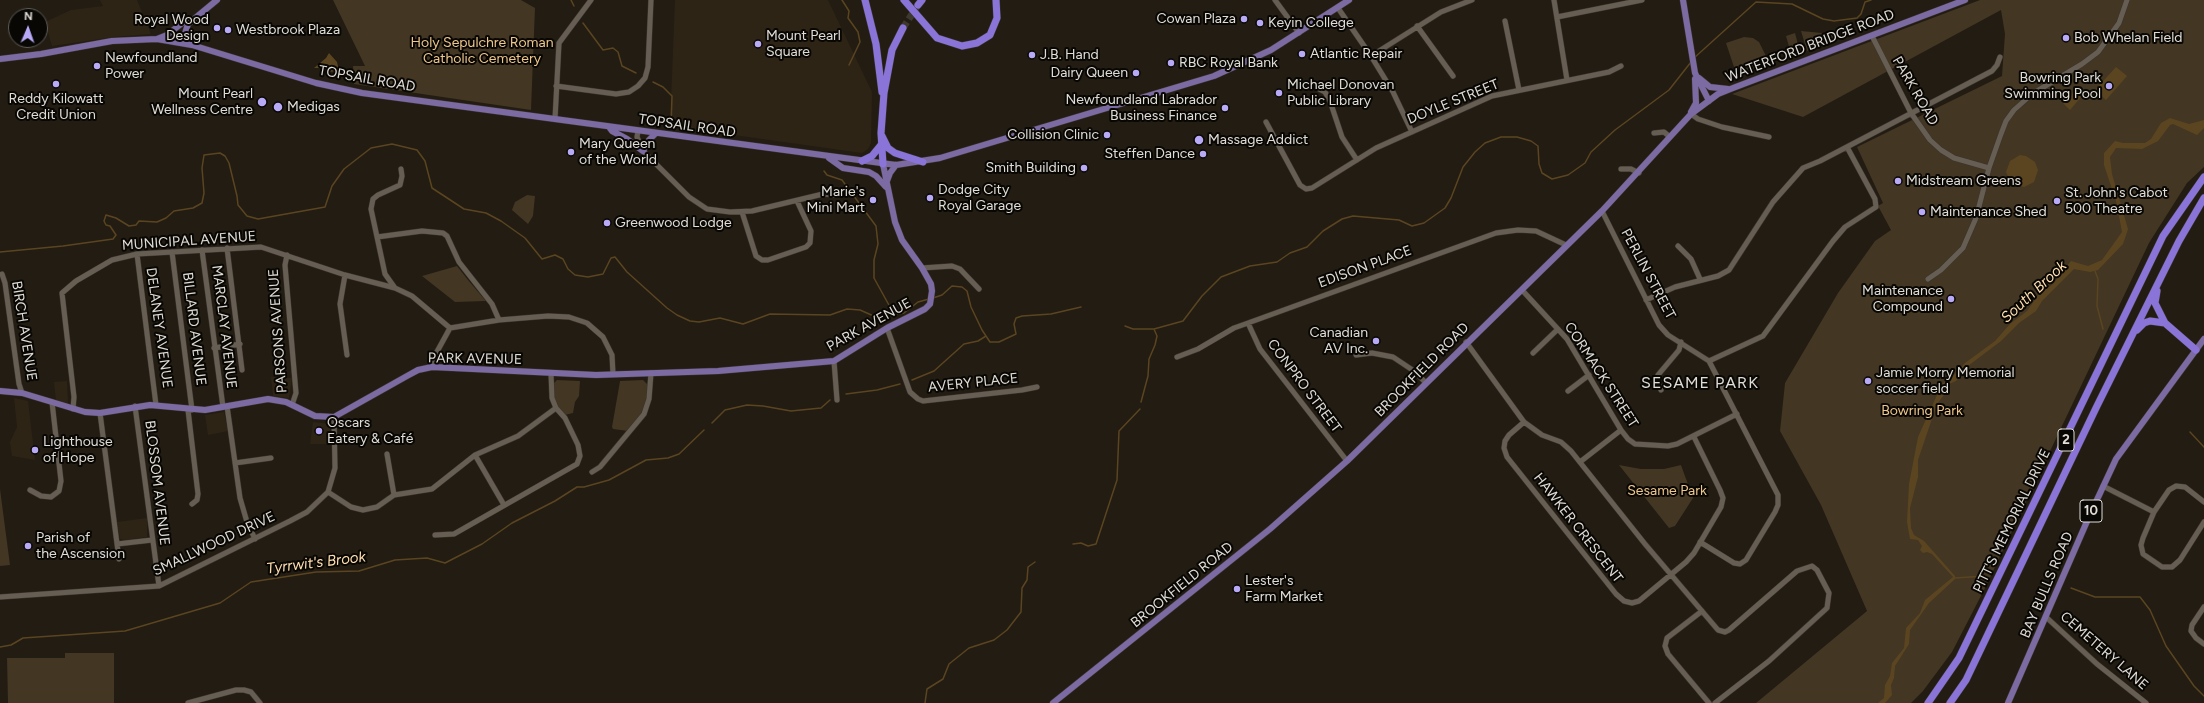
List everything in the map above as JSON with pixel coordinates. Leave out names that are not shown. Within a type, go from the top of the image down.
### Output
[{"type":"highway","points":[[865,0],[876,44],[883,104]]},
{"type":"highway","points":[[904,0],[937,38],[962,46],[970,46],[984,40],[990,35],[997,18],[996,0]]},
{"type":"highway","points":[[883,164],[881,133],[883,104],[892,50],[903,28]]},
{"type":"highway","points":[[881,133],[888,148],[895,153],[923,162]]},
{"type":"highway","points":[[862,161],[872,156],[881,145]]},
{"type":"highway","name":"PITT'S MEMORIAL DRIVE","points":[[1928,703],[1959,658],[2163,236],[2204,176]]},
{"type":"highway","name":"PITT'S MEMORIAL DRIVE","points":[[1950,703],[1966,680],[1986,641],[2096,408],[2185,228],[2204,198]]},
{"type":"highway","points":[[2161,277],[2155,303],[2165,323],[2196,350]]},
{"type":"highway","points":[[2096,408],[2107,391],[2140,327],[2150,321],[2165,323]]},
{"type":"main road","points":[[182,43],[185,29],[191,20],[217,0]]},
{"type":"main road","name":"TOPSAIL ROAD","points":[[0,59],[41,54],[112,41],[157,39],[182,43],[343,89],[555,120],[896,165],[923,162],[983,146],[1214,76],[1271,50],[1349,0]]},
{"type":"main road","points":[[1684,0],[1695,73],[1696,103],[1690,115]]},
{"type":"main road","name":"WATERFORD BRIDGE ROAD","points":[[1709,101],[1733,88],[1965,0]]},
{"type":"main road","points":[[157,39],[167,35],[186,20],[191,20]]},
{"type":"main road","points":[[1695,73],[1710,87],[1733,88]]},
{"type":"main road","points":[[1695,73],[1709,101]]},
{"type":"main road","name":"BROOKFIELD ROAD","points":[[1053,703],[1270,528],[1347,460],[1466,342],[1522,290],[1602,211],[1690,115],[1709,101]]},
{"type":"main road","points":[[609,127],[612,131],[627,139],[643,151],[649,140],[656,133]]},
{"type":"main road","points":[[826,156],[843,168],[869,172],[876,176],[887,188]]},
{"type":"main road","points":[[883,164],[895,222],[902,240],[922,268]]},
{"type":"main road","points":[[887,188],[888,178],[896,165]]},
{"type":"main road","name":"PARK AVENUE","points":[[334,417],[418,370],[432,367],[551,374],[613,374],[718,371],[834,360],[887,328],[925,309],[930,304],[932,291],[922,268]]},
{"type":"main road","name":"BAY BULLS ROAD","points":[[2008,702],[2103,486],[2126,443],[2204,339]]},
{"type":"main road","points":[[0,391],[22,393],[74,409],[100,413],[135,406],[156,405],[190,410],[225,407],[268,399],[292,405],[315,416],[334,417]]},
{"type":"street","points":[[555,120],[558,51],[560,40],[591,0]]},
{"type":"street","points":[[556,86],[619,94],[629,92],[638,86],[645,78],[648,67],[651,0]]},
{"type":"street","points":[[1275,0],[1299,33]]},
{"type":"street","points":[[1371,56],[1441,12],[1472,0]]},
{"type":"street","points":[[1554,0],[1567,80]]},
{"type":"street","points":[[1557,18],[1642,0]]},
{"type":"street","points":[[1928,279],[1941,270],[1963,248],[1976,218],[1989,168],[2006,121],[2014,110],[2032,94],[2082,64],[2098,52],[2119,23],[2127,0]]},
{"type":"street","points":[[1338,8],[1371,56],[1393,92],[1412,132]]},
{"type":"street","points":[[1505,21],[1519,90]]},
{"type":"street","points":[[1417,26],[1453,76]]},
{"type":"street","name":"PARK ROAD","points":[[1872,36],[1911,113],[1930,140],[1941,150],[1962,161],[1989,168]]},
{"type":"street","points":[[1646,300],[1675,287],[1700,279],[1718,276],[1729,270],[1773,202],[1803,168],[1847,147],[1992,71],[1997,65],[2000,57]]},
{"type":"street","name":"DOYLE STREET","points":[[1266,122],[1300,185],[1306,189],[1319,185],[1376,148],[1492,96],[1609,72],[1621,66]]},
{"type":"street","points":[[1319,89],[1325,92],[1330,101],[1342,137],[1358,160]]},
{"type":"street","points":[[1690,115],[1722,127],[1768,137]]},
{"type":"street","points":[[638,131],[637,137],[643,151],[698,204],[718,211],[742,212],[823,194],[834,195]]},
{"type":"street","points":[[1654,133],[1664,132],[1670,137]]},
{"type":"street","points":[[1709,361],[1762,336],[1845,227],[1877,205],[1847,147]]},
{"type":"street","points":[[394,288],[385,274],[371,204],[378,195],[400,185],[402,176],[401,169]]},
{"type":"street","points":[[1621,169],[1631,169],[1639,172]]},
{"type":"street","points":[[742,212],[756,256],[762,260],[768,260],[806,247],[810,243],[811,231],[797,201]]},
{"type":"street","name":"PERLIN STREET","points":[[1602,211],[1659,325],[1668,335],[1709,361],[1778,496],[1778,505],[1746,560],[1740,564],[1734,563],[1700,542]]},
{"type":"street","name":"EDISON PLACE","points":[[1177,357],[1198,349],[1248,323],[1496,233],[1518,230],[1536,231],[1566,245]]},
{"type":"street","points":[[377,237],[422,231],[443,233],[447,236],[459,262],[492,304],[499,320]]},
{"type":"street","points":[[1678,246],[1691,259],[1700,279]]},
{"type":"street","name":"MUNICIPAL AVENUE","points":[[74,409],[74,397],[62,293],[76,280],[101,265],[118,258],[137,254],[261,247],[345,275],[394,288],[412,296],[450,328]]},
{"type":"street","points":[[227,248],[242,370]]},
{"type":"street","name":"MARCLAY AVENUE","points":[[202,250],[214,348],[235,463],[245,516],[255,539]]},
{"type":"street","name":"BILLARD AVENUE","points":[[172,252],[198,494],[197,500],[192,504]]},
{"type":"street","name":"DELANEY AVENUE","points":[[137,254],[156,405]]},
{"type":"street","name":"PARSONS AVENUE","points":[[287,255],[285,265],[296,394],[292,405]]},
{"type":"street","points":[[922,268],[952,266],[960,269],[971,283],[980,289]]},
{"type":"street","name":"BIRCH AVENUE","points":[[2,274],[5,283],[19,384],[22,393]]},
{"type":"street","points":[[345,275],[340,301],[347,355]]},
{"type":"street","name":"CORMACK STREET","points":[[1522,290],[1558,329],[1589,375],[1621,430],[1628,439],[1635,444],[1646,446],[1668,446],[1694,437],[1737,414]]},
{"type":"street","points":[[432,367],[433,359],[450,328],[499,320],[558,316],[579,319],[596,329],[603,337],[612,355],[613,374]]},
{"type":"street","name":"CONPRO STREET","points":[[1248,323],[1260,349],[1347,460]]},
{"type":"street","name":"AVERY PLACE","points":[[887,328],[910,392],[918,400],[923,401],[1037,387]]},
{"type":"street","points":[[1532,353],[1558,329]]},
{"type":"street","points":[[1466,342],[1524,422],[1542,435],[1561,442],[1580,462],[1645,544],[1718,630],[1725,632],[1729,630],[1797,571],[1812,566],[1817,570],[1829,596],[1829,604],[1825,611],[1768,661],[1714,703]]},
{"type":"street","points":[[1661,390],[1657,380],[1658,375],[1679,350],[1681,342]]},
{"type":"street","points":[[214,348],[240,344]]},
{"type":"street","points":[[1356,355],[1372,353],[1393,357],[1414,371],[1426,383]]},
{"type":"street","points":[[834,360],[837,400]]},
{"type":"street","points":[[592,472],[600,467],[644,414],[649,398],[651,373]]},
{"type":"street","points":[[435,535],[454,534],[571,468],[578,462],[580,456],[578,445],[564,418],[556,408],[552,398],[551,374]]},
{"type":"street","points":[[1568,391],[1589,375]]},
{"type":"street","points":[[30,490],[42,496],[51,497],[59,491],[60,481],[52,402]]},
{"type":"street","name":"BLOSSOM AVENUE","points":[[135,406],[159,586]]},
{"type":"street","points":[[334,417],[335,468],[328,492],[352,507],[363,510],[377,507],[394,495],[432,489],[475,455],[518,436],[556,408]]},
{"type":"street","points":[[100,413],[119,559]]},
{"type":"street","name":"HAWKER CRESCENT","points":[[1524,422],[1508,435],[1505,441],[1504,448],[1507,457],[1616,594],[1624,601],[1632,603],[1638,601],[1671,574]]},
{"type":"street","points":[[1580,462],[1621,430]]},
{"type":"street","points":[[1671,574],[1686,562],[1700,542],[1720,507],[1723,498],[1694,437]]},
{"type":"street","points":[[388,454],[394,495]]},
{"type":"street","points":[[475,455],[504,505]]},
{"type":"street","points":[[235,463],[271,458]]},
{"type":"street","points":[[2103,486],[2154,512]]},
{"type":"street","points":[[2204,502],[2188,488],[2176,486],[2167,492],[2154,512],[2143,538],[2141,548],[2147,558],[2165,568],[2172,567],[2180,560],[2204,522]]},
{"type":"street","name":"SMALLWOOD DRIVE","points":[[0,597],[159,586],[307,512],[328,492]]},
{"type":"street","points":[[117,544],[152,540]]},
{"type":"street","points":[[2204,607],[2192,625],[2191,631],[2196,638],[2204,644]]},
{"type":"street","points":[[1702,611],[1667,638],[1665,646],[1668,654],[1709,703]]},
{"type":"street","name":"CEMETERY LANE","points":[[2046,618],[2097,664],[2146,703]]},
{"type":"street","points":[[188,703],[236,690],[251,692],[260,703]]},
{"type":"shaded area","points":[[100,0],[137,0],[151,34],[114,37],[52,46],[48,32],[48,21],[71,10],[103,6]]},
{"type":"shaded area","name":"Mount Pearl Square","points":[[675,0],[828,0],[872,92],[871,143],[868,149],[862,153],[670,126]]},
{"type":"shaded area","points":[[329,53],[337,62],[339,71],[328,72],[324,68],[314,68],[326,58]]},
{"type":"shaded area","name":"Bowring Park Swimming Pool","points":[[2116,67],[2127,76],[2106,100],[2095,90]]},
{"type":"shaded area","points":[[2074,90],[2081,97],[2070,110],[2063,103],[2071,96]]},
{"type":"shaded area","points":[[2170,118],[2189,124],[2204,120],[2204,128],[2197,135],[2173,124],[2170,125],[2158,141],[2142,149],[2116,148],[2110,157],[2112,174],[2128,229],[2123,244],[2098,270],[2090,272],[2074,269],[2042,301],[2036,311],[2019,323],[2001,341],[1968,366],[1956,381],[1949,384],[1947,391],[1937,404],[1918,460],[1918,477],[1910,508],[1911,528],[1914,535],[1924,541],[1955,576],[1955,579],[1929,603],[1910,630],[1909,644],[1895,666],[1894,678],[1891,685],[1892,695],[1885,703],[1878,703],[1884,698],[1885,685],[1890,676],[1892,663],[1904,648],[1906,628],[1920,613],[1925,600],[1953,577],[1932,554],[1927,552],[1923,553],[1920,550],[1922,546],[1918,540],[1910,539],[1907,522],[1909,484],[1918,437],[1942,384],[1952,377],[1965,363],[1995,341],[2010,324],[2027,311],[2039,294],[2053,284],[2071,261],[2088,266],[2102,260],[2122,232],[2116,201],[2104,165],[2104,153],[2115,141],[2123,143],[2145,143],[2151,139],[2161,123]]},
{"type":"shaded area","points":[[2020,155],[2026,156],[2035,162],[2038,170],[2034,182],[2024,187],[2011,183],[2006,172],[2010,161]]},
{"type":"shaded area","points":[[271,377],[292,378],[289,398],[273,396]]},
{"type":"shaded area","points":[[67,381],[68,403],[56,401],[54,382]]},
{"type":"shaded area","points":[[14,398],[28,401],[35,460],[12,456],[10,442],[17,427]]},
{"type":"shaded area","points":[[224,412],[228,431],[208,435],[205,415]]},
{"type":"shaded area","points":[[313,422],[330,424],[331,444],[310,444]]},
{"type":"shaded area","points":[[147,518],[147,537],[125,540],[120,539],[117,522]]},
{"type":"green space","name":"Holy Sepulchre Roman Catholic Cemetery","points":[[333,0],[521,0],[535,8],[531,110],[354,84],[353,66],[365,66]]},
{"type":"green space","name":"Bowring Park","points":[[1980,0],[2204,0],[2204,167],[2187,183],[2149,243],[1984,590],[1952,652],[1923,691],[1911,703],[1756,703],[1867,611],[1821,505],[1780,431],[1785,383],[1838,293],[1875,241],[1891,230],[1878,206],[1883,203],[1857,147],[2002,76],[2005,34],[2001,10],[1803,117],[1732,94]]},
{"type":"green space","points":[[1801,31],[1833,34],[1836,40],[1807,51]]},
{"type":"green space","points":[[1795,33],[1799,48],[1790,50],[1786,36]]},
{"type":"green space","points":[[1744,37],[1753,38],[1759,42],[1769,62],[1739,75],[1736,73],[1726,43]]},
{"type":"green space","points":[[527,195],[535,196],[533,216],[528,224],[512,210],[515,202]]},
{"type":"green space","points":[[457,266],[486,301],[455,302],[422,276]]},
{"type":"green space","points":[[557,380],[580,381],[579,396],[575,402],[573,413],[565,415],[554,403],[554,383]]},
{"type":"green space","points":[[643,380],[647,384],[648,396],[641,415],[628,431],[613,429],[612,427],[620,381]]},
{"type":"green space","name":"Sesame Park","points":[[1619,465],[1641,469],[1664,469],[1681,465],[1693,498],[1675,526],[1669,528]]},
{"type":"green space","points":[[0,489],[10,565],[0,566]]},
{"type":"green space","points":[[65,653],[114,653],[114,703],[8,703],[7,658],[65,658]]},
{"type":"waterway","points":[[571,0],[574,6]]},
{"type":"waterway","points":[[842,0],[849,11],[848,18],[858,32],[860,42],[849,65]]},
{"type":"waterway","points":[[1694,58],[1756,2],[1792,4],[1823,19],[1834,21],[1857,18],[1861,14],[1865,2],[1871,0]]},
{"type":"waterway","points":[[583,23],[603,50],[613,48],[618,52],[622,66],[636,73]]},
{"type":"waterway","points":[[1125,326],[1133,329],[1154,329],[1183,321],[1202,296],[1221,277],[1250,266],[1277,262],[1290,253],[1307,247],[1323,231],[1342,219],[1353,216],[1399,220],[1412,226],[1424,223],[1445,208],[1451,198],[1463,167],[1475,152],[1485,143],[1501,137],[1517,137],[1531,141],[1538,146],[1539,164],[1542,173],[1552,179],[1568,175],[1585,163],[1591,152],[1615,130],[1669,90],[1691,62]]},
{"type":"waterway","points":[[653,82],[663,87],[672,96],[671,126],[673,127]]},
{"type":"waterway","points":[[0,252],[63,246],[113,239],[116,235],[110,226],[106,225],[104,221],[106,215],[116,218],[129,226],[136,225],[139,221],[157,222],[166,218],[174,211],[193,208],[202,203],[204,193],[202,168],[204,155],[220,153],[225,156],[229,163],[238,205],[247,216],[258,219],[325,207],[332,186],[344,169],[371,148],[392,144],[417,150],[425,161],[432,188],[464,209],[486,213],[501,221],[525,238],[542,259],[555,255],[563,259],[568,269],[575,275],[588,277],[603,274],[611,258],[615,257],[627,272],[667,308],[690,321],[699,322],[720,318],[743,324],[770,314],[830,315],[847,309],[860,310],[876,317],[884,317],[904,313],[918,302],[929,299]]},
{"type":"waterway","points":[[824,171],[827,175],[842,180],[876,226],[878,244],[874,260],[874,278],[895,316]]},
{"type":"waterway","points":[[2095,271],[2098,279],[2097,306],[2103,329]]},
{"type":"waterway","points":[[933,298],[942,295],[952,286],[962,287],[967,291],[971,307],[982,330],[990,342],[999,342],[1016,334],[1014,324],[1016,318],[1022,316],[1051,314],[1081,307]]},
{"type":"waterway","points":[[1141,402],[1148,376],[1149,359],[1157,336],[1154,329]]},
{"type":"waterway","name":"Tyrrwit's Brook","points":[[912,380],[934,371],[964,344],[978,341],[986,336]]},
{"type":"waterway","name":"Tyrrwit's Brook","points":[[846,394],[877,390],[900,384]]},
{"type":"waterway","name":"Tyrrwit's Brook","points":[[712,423],[725,410],[747,405],[791,411],[821,408],[830,400]]},
{"type":"waterway","points":[[1073,544],[1081,543],[1088,546],[1096,544],[1117,480],[1119,431],[1140,409]]},
{"type":"waterway","name":"Tyrrwit's Brook","points":[[0,647],[11,645],[23,638],[125,631],[220,603],[251,582],[316,572],[359,571],[395,560],[427,558],[445,563],[482,544],[512,523],[555,501],[577,487],[584,487],[609,480],[646,460],[668,458],[679,454],[704,430]]},
{"type":"waterway","points":[[2190,432],[2204,447]]},
{"type":"waterway","points":[[925,703],[927,689],[943,679],[949,664],[969,648],[994,640],[1007,630],[1021,612],[1022,588],[1027,580],[1028,567],[1035,562]]},
{"type":"waterway","points":[[1955,578],[1985,576]]},
{"type":"waterway","points":[[2071,588],[2095,597],[2140,597],[2150,610],[2166,646],[2194,686],[2204,696]]},
{"type":"tunnel","points":[[903,28],[918,5]]},
{"type":"place","name":"Cowan Plaza","points":[[1244,19]]},
{"type":"place","name":"Keyin College","points":[[1260,23]]},
{"type":"place","name":"Royal Wood Design","points":[[217,28]]},
{"type":"place","name":"Westbrook Plaza","points":[[228,30]]},
{"type":"place","name":"Bob Whelan Field","points":[[2066,38]]},
{"type":"place","name":"Mount Pearl Square","points":[[758,44]]},
{"type":"place","name":"Atlantic Repair","points":[[1302,54]]},
{"type":"place","name":"J.B. Hand","points":[[1032,55]]},
{"type":"place","name":"RBC Royal Bank","points":[[1171,63]]},
{"type":"place","name":"Newfoundland Power","points":[[97,66]]},
{"type":"place","name":"Dairy Queen","points":[[1136,73]]},
{"type":"place","name":"Reddy Kilowatt Credit Union","points":[[56,84]]},
{"type":"place","name":"Bowring Park Swimming Pool","points":[[2109,86]]},
{"type":"place","name":"Michael Donovan Public Library","points":[[1279,93]]},
{"type":"place","name":"Mount Pearl Wellness Centre","points":[[262,102]]},
{"type":"place","name":"Medigas","points":[[278,107]]},
{"type":"place","name":"Newfoundland Labrador Business Finance","points":[[1225,108]]},
{"type":"place","name":"Collision Clinic","points":[[1107,135]]},
{"type":"place","name":"Massage Addict","points":[[1199,140]]},
{"type":"place","name":"Mary Queen of the World","points":[[571,152]]},
{"type":"place","name":"Steffen Dance","points":[[1203,154]]},
{"type":"place","name":"Smith Building","points":[[1084,168]]},
{"type":"place","name":"Midstream Greens","points":[[1898,181]]},
{"type":"place","name":"Dodge City Royal Garage","points":[[930,198]]},
{"type":"place","name":"Marie's Mini Mart","points":[[873,200]]},
{"type":"place","name":"St. John's Cabot 500 Theatre","points":[[2057,201]]},
{"type":"place","name":"Maintenance Shed","points":[[1922,212]]},
{"type":"place","name":"Greenwood Lodge","points":[[607,223]]},
{"type":"place","name":"Maintenance Compound","points":[[1951,299]]},
{"type":"place","name":"Canadian AV Inc.","points":[[1376,341]]},
{"type":"place","name":"Jamie Morry Memorial soccer field","points":[[1868,381]]},
{"type":"place","name":"Oscars Eatery & Café","points":[[319,431]]},
{"type":"place","name":"Lighthouse of Hope","points":[[35,450]]},
{"type":"place","name":"Parish of the Ascension","points":[[28,546]]},
{"type":"place","name":"Lester's Farm Market","points":[[1237,589]]},
{"type":"district","name":"SESAME PARK","points":[[1700,383]]},
{"type":"water label","name":"South Brook","points":[[2034,292]]}]
